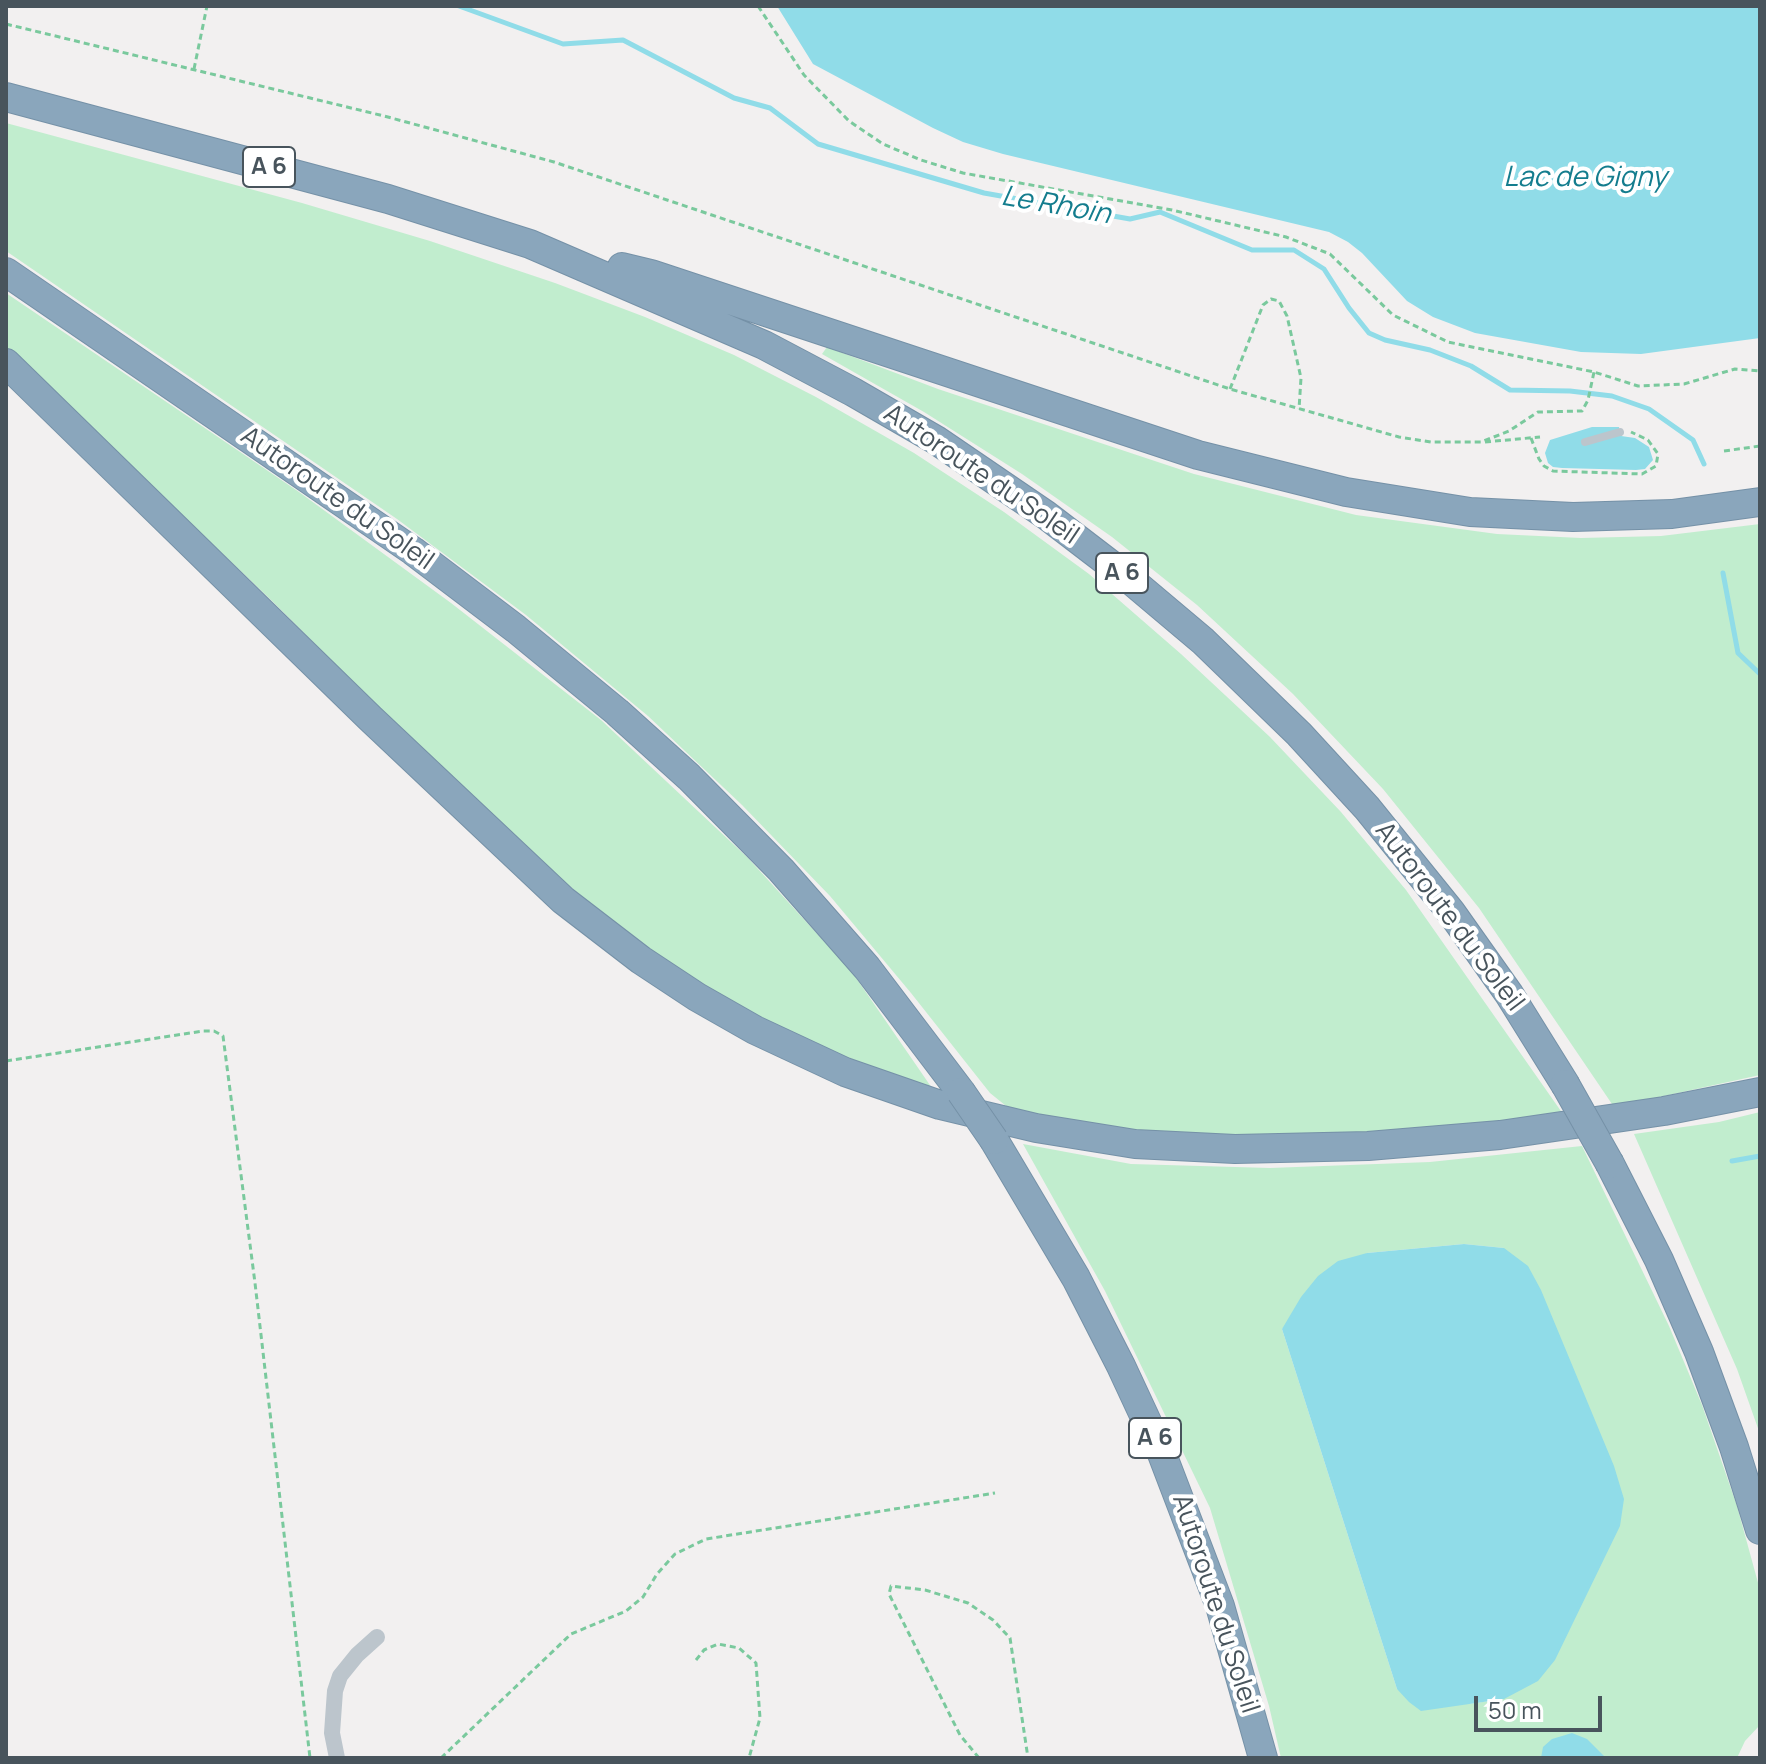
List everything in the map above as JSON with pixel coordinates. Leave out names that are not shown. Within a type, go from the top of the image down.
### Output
[{"type":"highway","name":"Autoroute du Soleil","points":[[6,97],[388,199],[530,244],[734,330],[863,397],[992,477],[1127,577],[1251,686],[1360,800],[1431,885],[1527,1022],[1610,1164],[1659,1260],[1699,1352],[1760,1530]]},
{"type":"highway","points":[[530,244],[651,274],[1125,432],[1249,470],[1334,490],[1429,507],[1540,516],[1672,514],[1760,502]]},
{"type":"highway","name":"Autoroute du Soleil","points":[[6,272],[413,551],[516,629],[617,712],[697,785],[781,870],[867,968],[994,1140],[1081,1287],[1121,1366],[1162,1454],[1216,1596],[1263,1758]]},
{"type":"highway","points":[[6,363],[380,728],[563,900],[697,997],[775,1040],[845,1072],[940,1105],[1036,1128],[1135,1144],[1213,1148],[1357,1147],[1500,1135],[1664,1111],[1760,1092]]},
{"type":"street","points":[[337,1758],[332,1733],[335,1691],[340,1676],[377,1637]]},
{"type":"lane","points":[[1585,442],[1620,432]]},
{"type":"path","points":[[194,69],[207,6]]},
{"type":"path","points":[[758,6],[813,86],[849,121],[883,144],[963,173],[1172,210],[1286,237],[1330,254],[1393,315],[1448,342],[1594,372],[1638,386],[1684,384],[1735,369],[1760,371]]},
{"type":"path","points":[[6,24],[460,135],[569,167],[1230,389],[1399,437],[1431,442],[1540,437]]},
{"type":"path","points":[[1230,389],[1263,305],[1271,299],[1279,301],[1287,316],[1301,378],[1299,409]]},
{"type":"path","points":[[1481,442],[1509,431],[1538,412],[1582,411],[1588,400],[1594,372]]},
{"type":"path","points":[[1531,438],[1539,459],[1553,471],[1629,475],[1642,474],[1656,466],[1658,454],[1648,440],[1628,431],[1620,432]]},
{"type":"path","points":[[1724,451],[1760,446]]},
{"type":"path","points":[[6,1061],[203,1031],[214,1031],[223,1036],[310,1758]]},
{"type":"path","points":[[441,1758],[571,1634],[626,1611],[643,1597],[657,1574],[675,1554],[706,1539],[995,1493]]},
{"type":"path","points":[[979,1758],[960,1735],[889,1594],[891,1586],[925,1590],[968,1603],[993,1620],[1010,1638],[1028,1758]]},
{"type":"path","points":[[696,1660],[704,1650],[718,1644],[739,1648],[756,1663],[760,1718],[749,1758]]},
{"type":"green space","points":[[6,123],[302,203],[555,283],[734,355],[914,453],[1004,512],[1089,574],[1270,737],[1341,812],[1406,890],[1563,1114],[1299,1138],[1188,1135],[1094,1128],[1011,1110],[990,1093],[830,896],[742,805],[648,716],[526,615],[397,519],[6,251]]},
{"type":"green space","points":[[6,293],[299,492],[451,603],[601,720],[748,858],[852,972],[934,1091],[907,1083],[769,1026],[633,939],[494,823],[271,600],[6,347]]},
{"type":"green space","points":[[827,347],[938,389],[1194,474],[1356,515],[1497,534],[1581,538],[1661,536],[1760,524],[1760,1075],[1614,1107],[1479,908],[1383,789],[1293,694],[1197,605],[1112,537],[1022,474],[924,412],[822,354]]},
{"type":"green space","points":[[1760,1112],[1760,1434],[1737,1369],[1634,1134],[1719,1122]]},
{"type":"green space","points":[[1023,1144],[1131,1164],[1270,1168],[1430,1162],[1582,1146],[1669,1326],[1702,1405],[1737,1506],[1760,1590],[1760,1725],[1745,1741],[1737,1758],[1281,1758],[1269,1706],[1210,1508],[1105,1291]],"holes":[[[1464,1244],[1504,1248],[1504,1699],[1468,1704],[1397,1689],[1282,1329],[1367,1253]]]},
{"type":"water","name":"Lac de Gigny","points":[[777,6],[1760,6],[1760,338],[1641,354],[1581,352],[1475,333],[1433,317],[1407,301],[1362,253],[1329,232],[1003,154],[963,142],[933,128],[813,64]]},
{"type":"water","points":[[1592,427],[1619,427],[1621,436],[1635,438],[1649,447],[1653,460],[1645,469],[1636,470],[1562,468],[1548,463],[1545,453],[1550,440]]},
{"type":"water","points":[[1464,1244],[1504,1248],[1528,1266],[1541,1290],[1614,1466],[1624,1499],[1620,1526],[1555,1660],[1538,1681],[1504,1699],[1421,1711],[1397,1689],[1282,1329],[1318,1276],[1338,1261],[1367,1253]]},
{"type":"water","points":[[1572,1733],[1587,1739],[1606,1758],[1541,1758],[1543,1747],[1552,1739]]},
{"type":"waterway","name":"Le Rhoin","points":[[459,6],[563,44],[623,40],[734,98],[770,108],[818,144],[984,193],[1130,219],[1160,212],[1252,250],[1294,250],[1324,269],[1369,333],[1385,340],[1430,350],[1471,366],[1510,390],[1570,391],[1612,396],[1649,409],[1693,440],[1704,464]]},
{"type":"waterway","name":"Le Rhoin","points":[[1723,573],[1738,653],[1760,674]]},
{"type":"waterway","points":[[1732,1161],[1760,1156]]}]
